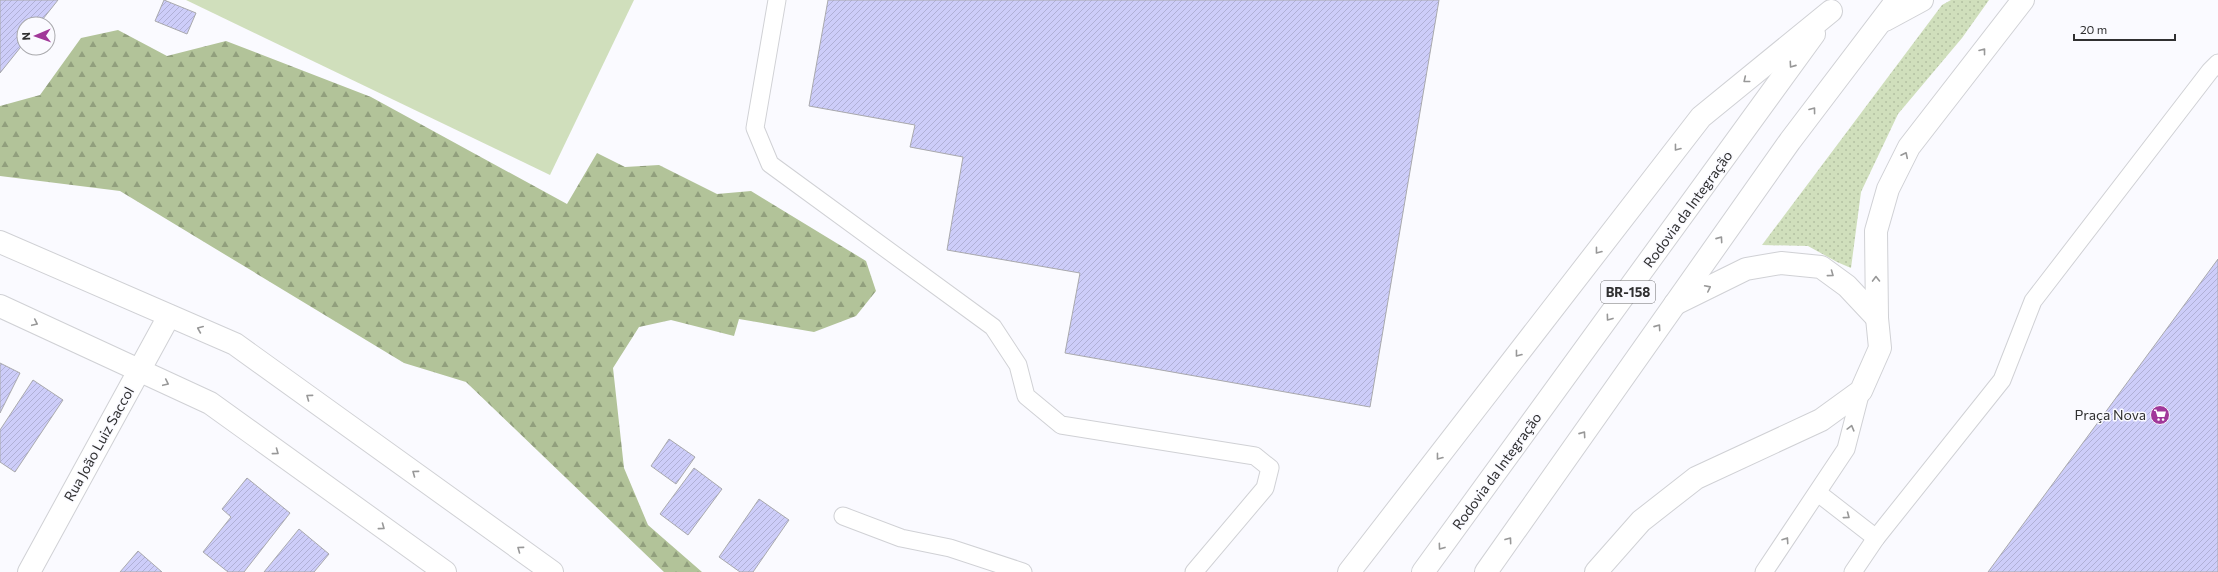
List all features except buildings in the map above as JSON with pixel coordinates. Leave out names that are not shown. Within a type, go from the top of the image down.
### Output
[{"type":"main road","name":"BR-158","points":[[1486,572],[1790,140],[1897,0]]},
{"type":"main road","points":[[1879,24],[1922,0]]},
{"type":"main road","points":[[1596,572],[1641,521],[1696,478],[1821,420],[1861,391],[1880,348],[1877,318],[1876,231],[1888,189],[1909,147],[2022,0]]},
{"type":"main road","points":[[1349,572],[1701,117],[1834,5]]},
{"type":"main road","name":"Rodovia da Integração","points":[[1423,572],[1738,140],[1834,5]]},
{"type":"main road","points":[[0,242],[235,344],[552,572]]},
{"type":"main road","points":[[1673,305],[1746,269],[1781,263],[1821,267],[1847,286],[1877,318]]},
{"type":"main road","points":[[0,306],[210,403],[445,572]]},
{"type":"main road","name":"Rua João Luiz Saccol","points":[[31,571],[169,316]]},
{"type":"lane","points":[[778,0],[755,128],[770,164],[993,327],[1018,365],[1026,396],[1061,425],[1255,456],[1270,468],[1265,488],[1194,572]]},
{"type":"lane","points":[[1853,572],[1876,538],[2002,380],[2033,301],[2210,71],[2218,63]]},
{"type":"lane","points":[[1764,572],[1846,449],[1861,391]]},
{"type":"lane","points":[[1818,493],[1876,538]]},
{"type":"lane","points":[[843,516],[901,538],[950,548],[1023,572]]},
{"type":"green space","points":[[186,0],[634,0],[550,175]]},
{"type":"green space","points":[[1951,0],[1989,0],[1962,38],[1898,114],[1861,192],[1851,268],[1808,246],[1762,245],[1942,5]]},
{"type":"green space","points":[[118,30],[167,56],[226,41],[371,97],[567,204],[597,153],[625,167],[659,165],[717,194],[751,191],[866,261],[876,291],[856,316],[814,332],[739,319],[734,336],[671,320],[639,327],[613,368],[624,468],[648,525],[702,572],[664,572],[466,382],[404,363],[120,191],[0,176],[0,106],[40,95],[81,38]]},
{"type":"place","name":"Praça Nova","points":[[2160,415]]}]
